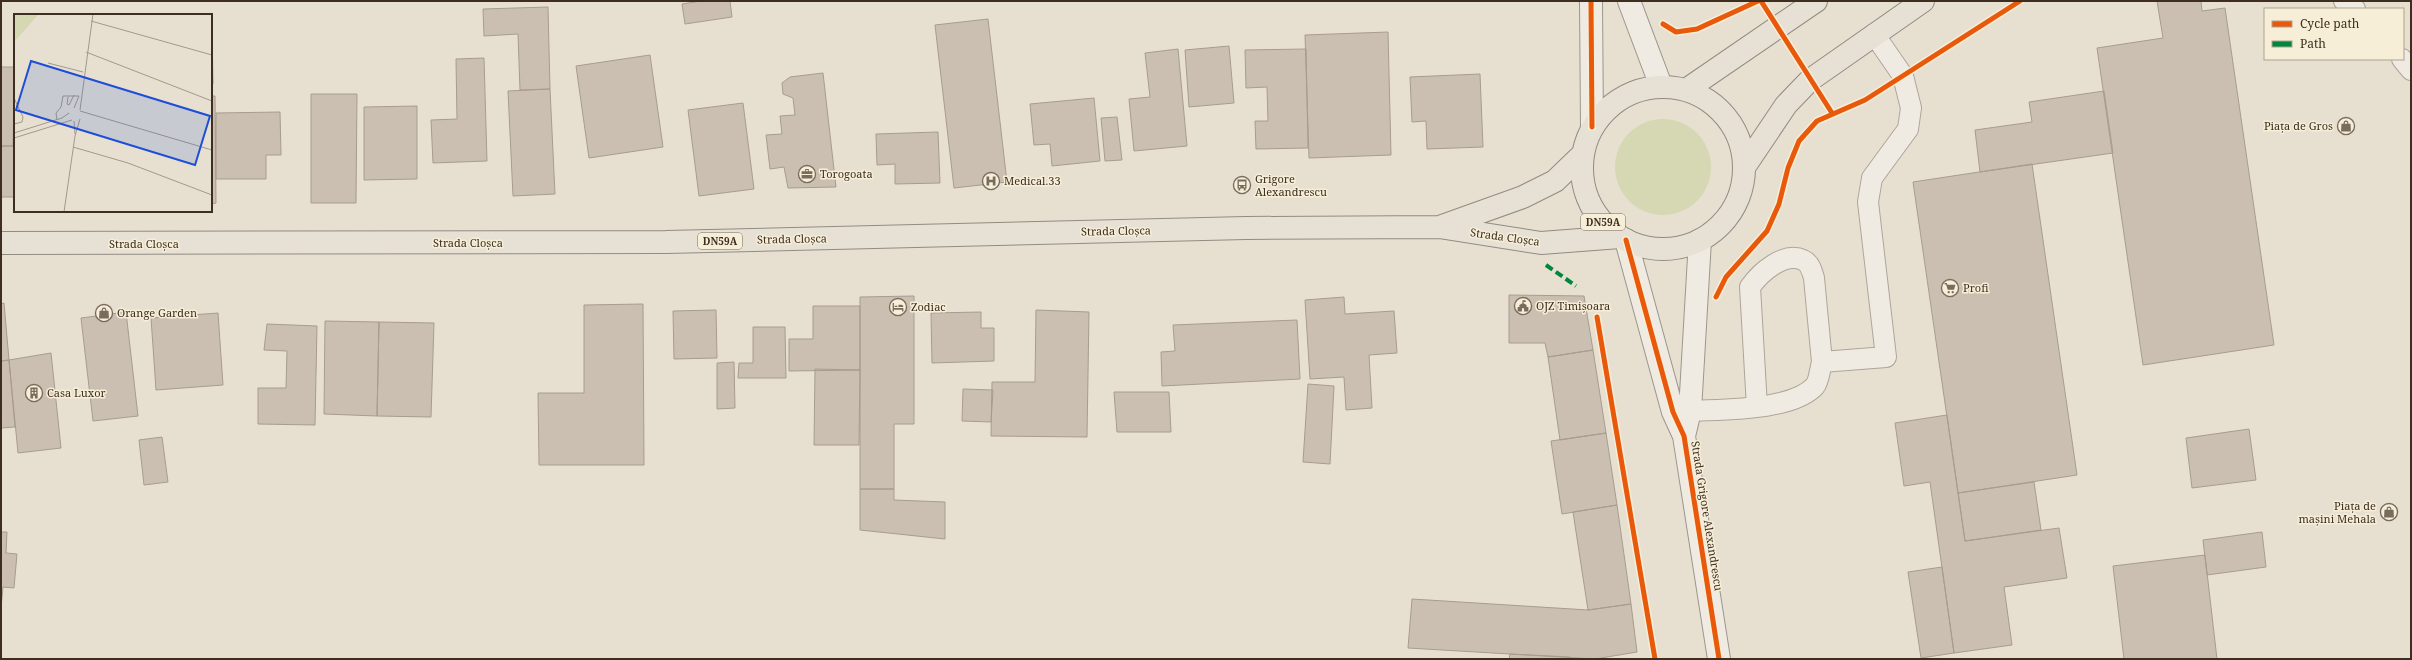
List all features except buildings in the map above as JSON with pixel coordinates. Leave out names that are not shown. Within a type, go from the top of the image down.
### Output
[{"type":"main road","points":[[1686,90],[1816,1]]},
{"type":"main road","name":"DN59A","points":[[1744,166],[1786,105],[1810,80],[1923,1]]},
{"type":"main road","name":"DN59A","points":[[1662,86],[1686,90],[1712,103],[1732,124],[1743,152],[1744,166],[1741,191],[1723,223],[1700,240],[1678,247],[1655,249],[1623,239],[1596,215],[1588,202],[1581,171],[1582,155],[1592,127],[1602,113],[1624,96],[1645,88],[1662,86]]},
{"type":"main road","name":"Strada Cloșca","points":[[1439,227],[1523,197],[1555,181],[1582,155]]},
{"type":"main road","name":"Strada Cloșca","points":[[1,243],[666,242],[1246,228],[1439,227],[1541,243],[1623,239]]},
{"type":"street","points":[[1591,1],[1592,127]]},
{"type":"street","points":[[1629,1],[1662,86]]},
{"type":"street","name":"Strada Grigore Alexandrescu","points":[[1623,239],[1673,412],[1684,436],[1719,659]]},
{"type":"street","name":"Strada Grigore Alexandrescu","points":[[1684,436],[1690,411],[1700,240]]},
{"type":"lane","points":[[2344,1],[2354,8]]},
{"type":"lane","points":[[1822,362],[1886,357],[1868,202],[1872,178],[1908,129],[1912,108],[1903,76],[1874,34]]},
{"type":"lane","points":[[2403,60],[2411,70]]},
{"type":"lane","points":[[1690,411],[1757,407],[1793,400],[1815,385],[1822,362],[1814,278],[1809,266],[1802,259],[1790,258],[1774,264],[1759,274],[1750,287],[1757,407]]},
{"type":"green space","points":[[1663,119],[1681,123],[1690,127],[1697,133],[1703,140],[1707,149],[1711,167],[1707,185],[1703,194],[1697,201],[1690,207],[1681,211],[1663,215],[1645,211],[1636,207],[1629,201],[1623,194],[1619,185],[1615,167],[1619,149],[1623,140],[1629,133],[1636,127],[1645,123]]},
{"type":"marked path","points":[[1546,265],[1576,286]]},
{"type":"cycle path","points":[[1591,1],[1592,127]]},
{"type":"cycle path","points":[[1663,24],[1676,32],[1697,29],[1758,1]]},
{"type":"cycle path","points":[[1761,1],[1832,113]]},
{"type":"cycle path","points":[[1716,297],[1726,277],[1767,231],[1779,204],[1788,168],[1799,141],[1817,121],[1865,100],[2020,1]]},
{"type":"cycle path","points":[[1626,240],[1673,412],[1684,436],[1719,659]]},
{"type":"cycle path","points":[[1597,317],[1655,659]]},
{"type":"place","name":"Piața de Gros","points":[[2346,126]]},
{"type":"place","name":"Torogoata","points":[[807,174]]},
{"type":"place","name":"Medical.33","points":[[991,181]]},
{"type":"place","name":"Grigore Alexandrescu","points":[[1242,185]]},
{"type":"place","name":"Profi","points":[[1950,288]]},
{"type":"place","name":"OJZ Timișoara","points":[[1523,306]]},
{"type":"place","name":"Zodiac","points":[[898,307]]},
{"type":"place","name":"Orange Garden","points":[[104,313]]},
{"type":"place","name":"Casa Luxor","points":[[34,393]]},
{"type":"place","name":"Piața de mașini Mehala","points":[[2389,512]]}]
